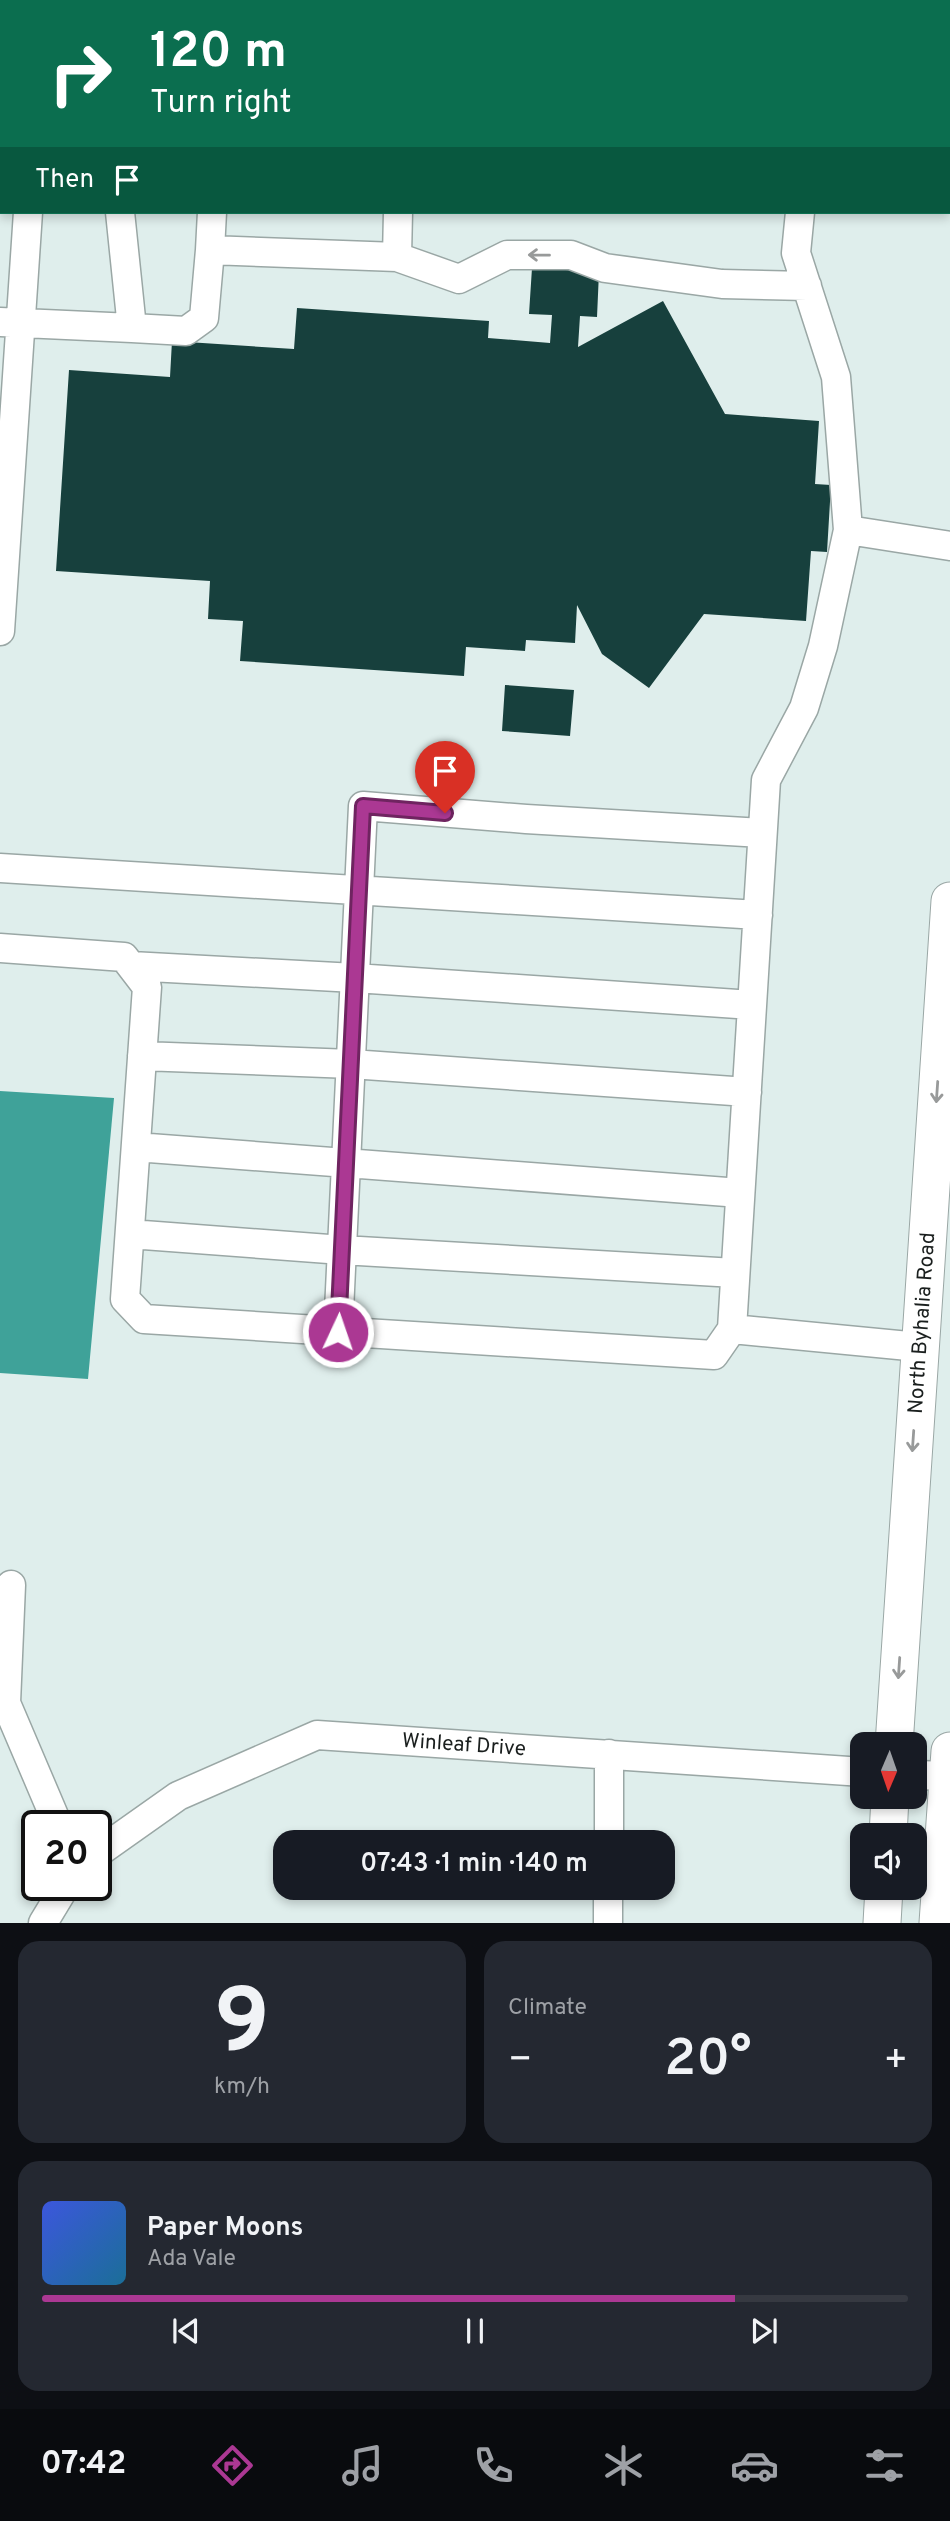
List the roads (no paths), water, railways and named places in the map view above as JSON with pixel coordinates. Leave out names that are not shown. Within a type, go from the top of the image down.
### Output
[{"type":"main road","name":"North Byhalia Road","points":[[895,1732],[950,901]]},
{"type":"main road","points":[[938,1923],[941,1769]]},
{"type":"main road","points":[[882,1923],[883,1900]]},
{"type":"street","points":[[0,631],[10,323],[28,214]]},
{"type":"street","points":[[120,214],[132,328]]},
{"type":"street","points":[[10,323],[186,331],[204,318],[212,214]]},
{"type":"street","points":[[397,257],[398,214]]},
{"type":"street","points":[[0,948],[124,957],[147,987],[125,1299],[144,1320],[714,1355],[732,1329],[766,780],[804,708],[823,646],[849,530],[836,377],[796,253],[800,214]]},
{"type":"street","points":[[210,250],[397,257],[459,279],[507,255],[571,255],[605,268],[722,284],[807,286]]},
{"type":"street","points":[[849,530],[950,546]]},
{"type":"street","points":[[338,1332],[363,806],[762,833]]},
{"type":"street","points":[[0,868],[758,915]]},
{"type":"street","points":[[131,966],[752,1005]]},
{"type":"street","points":[[142,1056],[351,1064],[747,1092]]},
{"type":"street","points":[[136,1147],[740,1193]]},
{"type":"street","points":[[130,1234],[342,1250],[735,1273]]},
{"type":"street","points":[[732,1329],[919,1347]]},
{"type":"street","points":[[11,1585],[6,1703],[52,1810]]},
{"type":"street","name":"Winleaf Drive","points":[[112,1843],[178,1796],[317,1735],[850,1771]]},
{"type":"street","points":[[608,1830],[609,1754]]},
{"type":"street","points":[[608,1900],[608,1923]]},
{"type":"street","points":[[43,1923],[56,1901]]},
{"type":"water","points":[[0,1091],[114,1098],[88,1379],[0,1373]]}]
